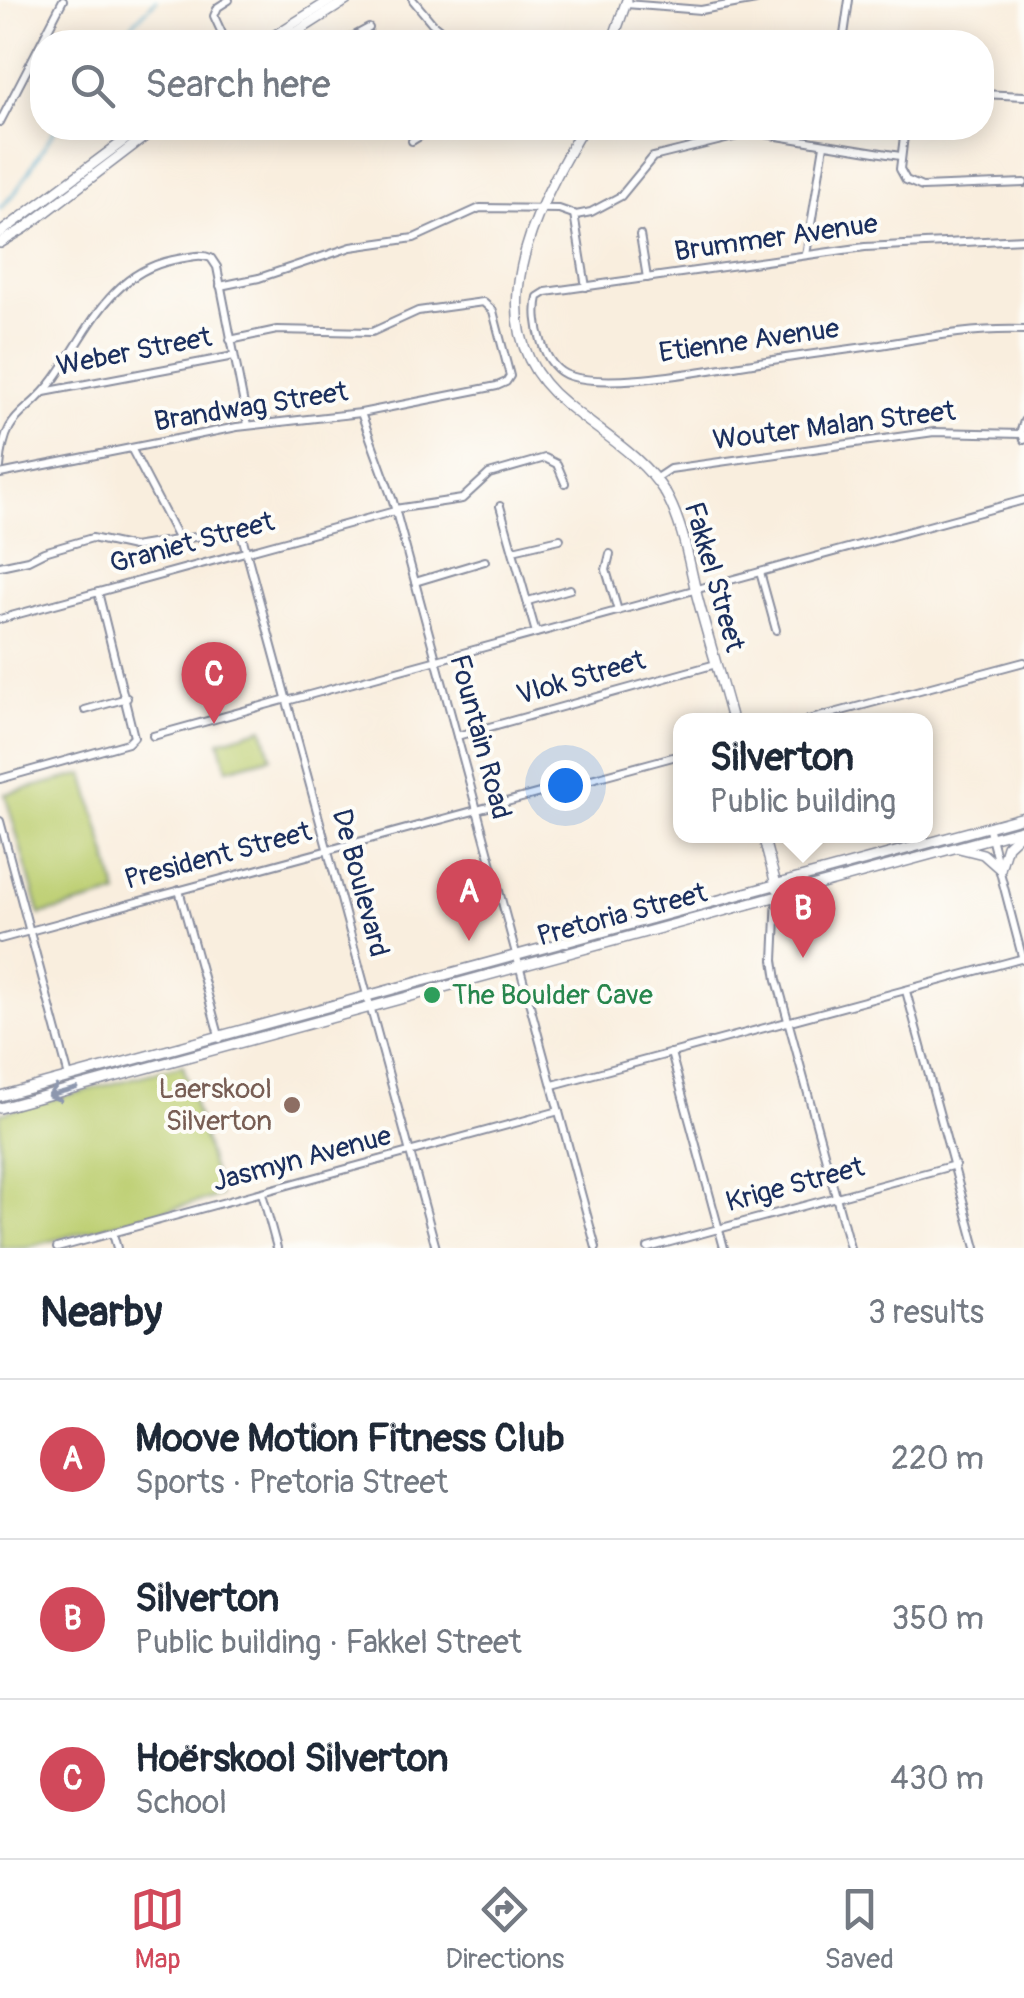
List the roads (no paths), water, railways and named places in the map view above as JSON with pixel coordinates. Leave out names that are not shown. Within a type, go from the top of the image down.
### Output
[{"type":"main road","points":[[283,30],[330,0]]},
{"type":"main road","points":[[299,30],[347,0]]},
{"type":"main road","points":[[617,30],[626,2]]},
{"type":"main road","points":[[0,233],[125,140]]},
{"type":"main road","points":[[0,243],[140,140]]},
{"type":"main road","name":"Fakkel Street","points":[[577,140],[552,180],[524,254],[518,290],[519,328],[528,354],[556,396],[638,460],[674,510],[730,713]]},
{"type":"main road","name":"Pretoria Street","points":[[933,843],[1024,818]]},
{"type":"main road","points":[[955,847],[983,854],[1000,868],[1006,846],[1024,830]]},
{"type":"main road","name":"Pretoria Street","points":[[0,1096],[114,1065],[221,1042],[777,891],[1024,830]]},
{"type":"main road","points":[[765,843],[777,891]]},
{"type":"main road","name":"Pretoria Street","points":[[777,891],[933,843]]},
{"type":"main road","name":"Pretoria Street","points":[[0,1108],[204,1053],[221,1042]]},
{"type":"main road","points":[[114,1065],[122,1068],[192,1050],[204,1053]]},
{"type":"street","points":[[48,30],[63,0]]},
{"type":"street","points":[[220,30],[214,16],[228,0]]},
{"type":"street","points":[[413,0],[440,30]]},
{"type":"street","points":[[626,2],[701,10],[756,0]]},
{"type":"street","points":[[845,30],[849,0]]},
{"type":"street","points":[[365,30],[369,28]]},
{"type":"street","points":[[0,122],[30,64]]},
{"type":"street","points":[[994,95],[1024,96]]},
{"type":"street","points":[[220,286],[259,278],[344,249],[414,238],[480,208],[594,212],[614,201],[649,160],[672,150],[719,140]]},
{"type":"street","points":[[798,140],[900,156]]},
{"type":"street","points":[[903,140],[902,175],[918,186],[1024,183]]},
{"type":"street","points":[[806,255],[824,145]]},
{"type":"street","points":[[574,214],[586,287]]},
{"type":"street","points":[[640,235],[647,278]]},
{"type":"street","name":"Brummer Avenue","points":[[537,299],[546,292],[886,245],[1024,239]]},
{"type":"street","points":[[0,470],[8,426],[42,392],[108,297],[146,270],[204,255],[215,263],[248,425]]},
{"type":"street","name":"Etienne Avenue","points":[[537,299],[542,341],[556,367],[575,378],[650,378],[977,331],[1024,330]]},
{"type":"street","name":"Brandwag Street","points":[[0,470],[248,425],[362,413],[497,386],[508,380],[510,371],[492,310],[483,302],[418,310],[370,333],[282,330],[230,340]]},
{"type":"street","name":"Weber Street","points":[[42,392],[234,356]]},
{"type":"street","name":"Fountain Road","points":[[362,413],[395,510],[596,1248]]},
{"type":"street","points":[[1023,437],[1024,421]]},
{"type":"street","name":"Wouter Malan Street","points":[[655,479],[670,470],[934,432],[1023,437]]},
{"type":"street","points":[[0,566],[92,538],[133,547],[179,540],[130,448]]},
{"type":"street","name":"Graniet Street","points":[[0,619],[395,510],[462,499],[488,474],[545,458],[556,464],[564,482]]},
{"type":"street","points":[[153,736],[1024,500]]},
{"type":"street","points":[[500,506],[536,633]]},
{"type":"street","name":"De Boulevard","points":[[179,540],[237,532],[242,538],[436,1248]]},
{"type":"street","points":[[513,550],[560,539]]},
{"type":"street","points":[[610,554],[606,570],[618,611]]},
{"type":"street","points":[[415,582],[485,562]]},
{"type":"street","points":[[760,572],[776,630]]},
{"type":"street","points":[[527,601],[570,589]]},
{"type":"street","points":[[0,778],[121,746],[133,739],[127,698],[98,592]]},
{"type":"street","points":[[834,713],[1024,662]]},
{"type":"street","name":"Vlok Street","points":[[457,736],[717,664]]},
{"type":"street","points":[[85,710],[127,698]]},
{"type":"street","name":"President Street","points":[[0,939],[673,757]]},
{"type":"street","points":[[0,821],[69,1077]]},
{"type":"street","points":[[552,1085],[1024,960],[988,826]]},
{"type":"street","points":[[179,890],[221,1042]]},
{"type":"street","points":[[777,891],[774,960],[787,1022],[850,1248]]},
{"type":"street","points":[[906,992],[976,1248]]},
{"type":"street","points":[[671,1053],[724,1248]]},
{"type":"street","name":"Jasmyn Avenue","points":[[57,1248],[559,1111]]},
{"type":"street","name":"Krige Street","points":[[648,1248],[954,1165]]},
{"type":"street","points":[[262,1193],[277,1248]]},
{"type":"street","points":[[113,1234],[117,1248]]},
{"type":"waterway","points":[[127,30],[156,0]]},
{"type":"waterway","points":[[0,208],[15,193],[48,140]]},
{"type":"place","name":"Hoërskool Silverton","points":[[214,724]]},
{"type":"place","name":"Moove Motion Fitness Club","points":[[469,941]]},
{"type":"place","name":"Silverton","points":[[803,958]]},
{"type":"place","name":"The Boulder Cave","points":[[432,995]]},
{"type":"place","name":"Laerskool Silverton","points":[[292,1105]]}]
